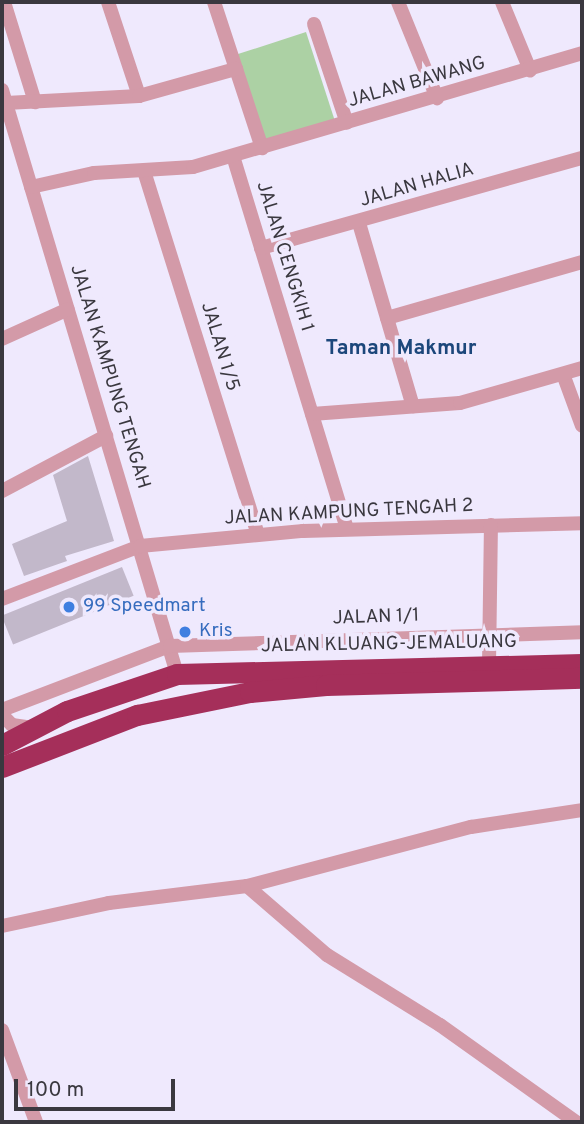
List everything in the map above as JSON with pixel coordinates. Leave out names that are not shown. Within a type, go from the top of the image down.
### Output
[{"type":"highway","name":"JALAN KLUANG-JEMALUANG","points":[[2,745],[33,728],[132,686],[177,674],[582,664]]},
{"type":"highway","name":"JALAN KLUANG-JEMALUANG","points":[[2,767],[137,715],[250,692],[326,685],[582,678]]},
{"type":"street","points":[[4,2],[35,102]]},
{"type":"street","points":[[108,2],[139,96]]},
{"type":"street","points":[[214,2],[262,148]]},
{"type":"street","points":[[398,2],[437,98]]},
{"type":"street","points":[[502,2],[530,70]]},
{"type":"street","points":[[314,24],[347,123]]},
{"type":"street","name":"JALAN BAWANG","points":[[31,187],[72,176],[193,167],[437,98],[582,53]]},
{"type":"street","points":[[4,97],[35,102],[139,96],[236,69]]},
{"type":"street","name":"JALAN KAMPUNG TENGAH","points":[[4,97],[177,674]]},
{"type":"street","name":"JALAN CENGKIH 1","points":[[233,156],[347,529]]},
{"type":"street","name":"JALAN HALIA","points":[[261,248],[359,223],[582,158]]},
{"type":"street","name":"JALAN 1/5","points":[[144,171],[258,535]]},
{"type":"street","points":[[359,223],[413,406]]},
{"type":"street","points":[[387,318],[582,262]]},
{"type":"street","points":[[2,339],[68,309]]},
{"type":"street","points":[[312,414],[470,401],[582,368]]},
{"type":"street","points":[[563,374],[582,426]]},
{"type":"street","points":[[2,491],[106,436]]},
{"type":"street","name":"JALAN KAMPUNG TENGAH 2","points":[[2,599],[140,546],[347,529],[582,523]]},
{"type":"street","points":[[489,665],[491,525]]},
{"type":"street","name":"JALAN 1/1","points":[[2,713],[170,646],[582,632]]},
{"type":"street","points":[[2,713],[12,725],[33,728]]},
{"type":"street","points":[[2,926],[109,903],[247,886],[471,827],[582,810]]},
{"type":"street","points":[[247,886],[327,955],[440,1025],[576,1122]]},
{"type":"street","points":[[2,1030],[36,1122]]},
{"type":"green space","points":[[306,32],[334,119],[264,142],[236,55]]},
{"type":"building","points":[[88,456],[114,541],[65,556],[67,561],[24,576],[12,544],[67,521],[53,475]]},
{"type":"building","points":[[122,567],[134,596],[13,644],[2,615]]},
{"type":"place","name":"99 Speedmart","points":[[69,607]]},
{"type":"place","name":"Kris","points":[[185,632]]},
{"type":"district","name":"Taman Makmur","points":[[401,349]]}]
